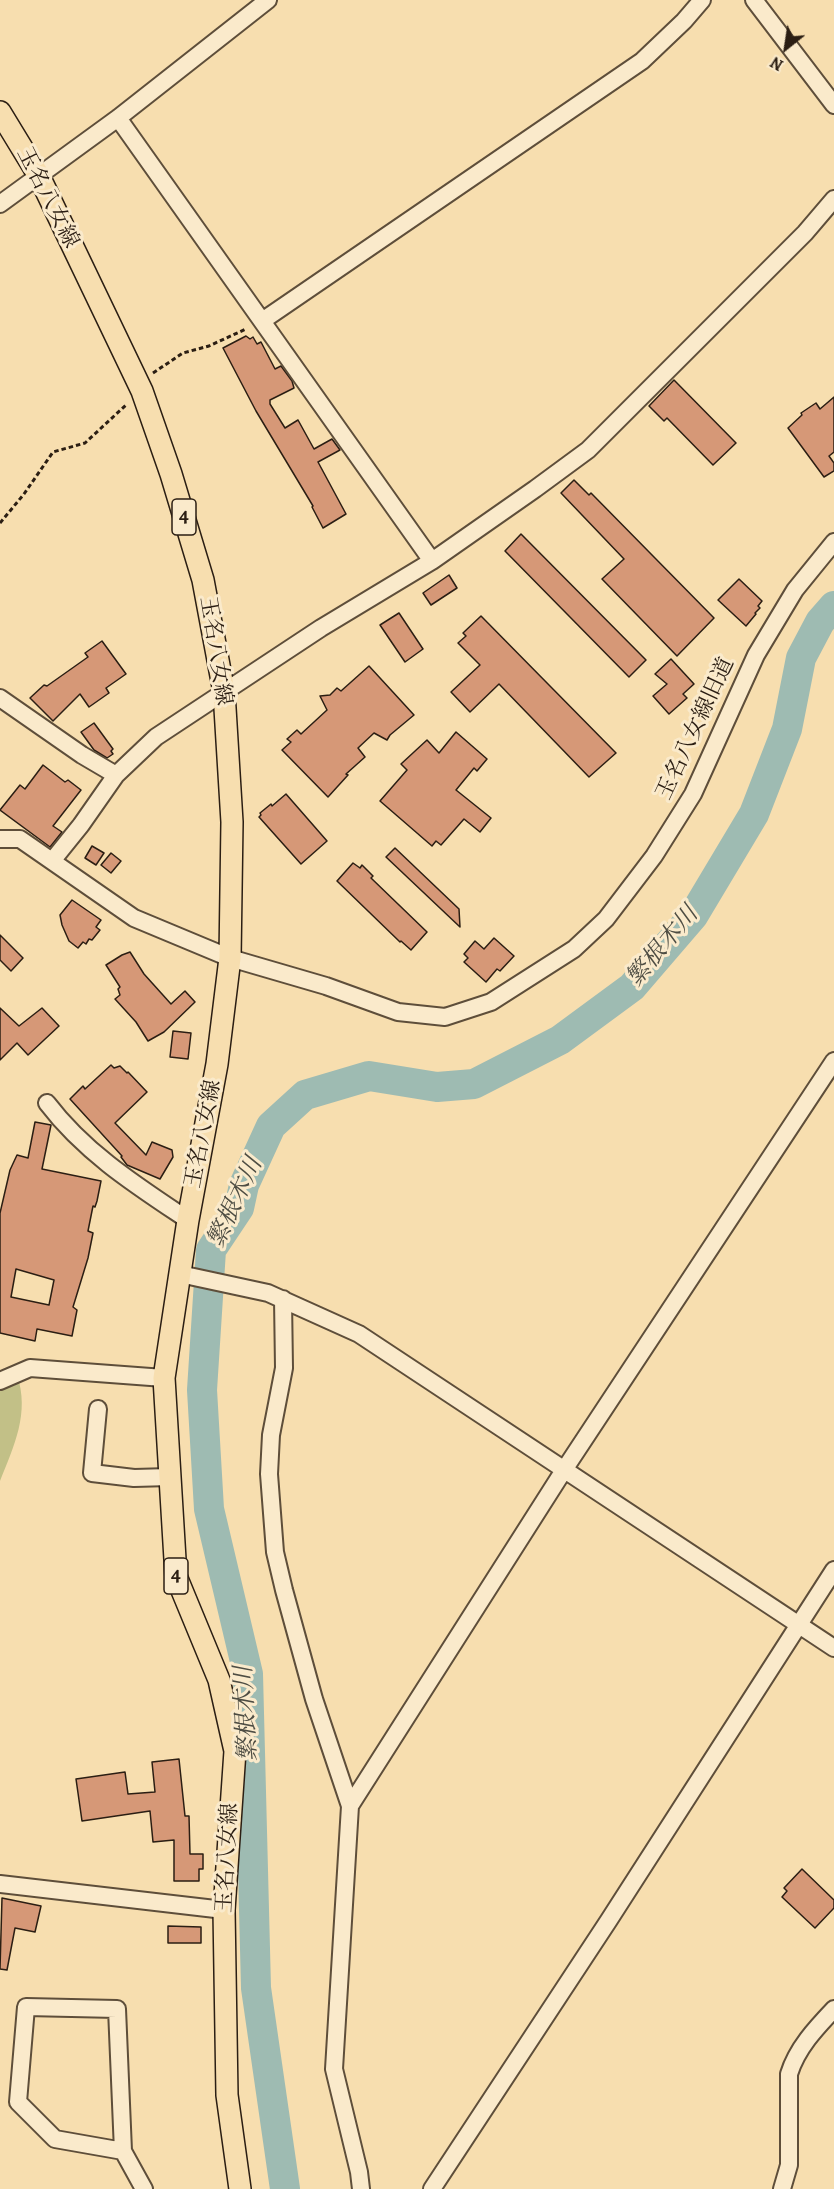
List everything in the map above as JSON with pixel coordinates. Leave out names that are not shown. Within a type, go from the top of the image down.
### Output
[{"type":"main road","name":"玉名八女線","points":[[0,112],[39,176],[142,391],[171,474],[203,580],[224,692],[231,822],[230,958],[218,1064],[188,1220],[188,1276],[164,1378],[176,1576],[219,1680],[235,1751],[224,1910],[227,2095],[240,2189]]},
{"type":"street","points":[[0,204],[118,118],[268,0]]},
{"type":"street","points":[[262,321],[642,61],[684,21],[702,0]]},
{"type":"street","points":[[754,0],[834,105]]},
{"type":"street","points":[[118,118],[432,561]]},
{"type":"street","points":[[52,861],[116,775],[156,737],[321,628],[432,561],[588,450],[805,233],[834,200]]},
{"type":"street","name":"玉名八女線旧道","points":[[0,838],[20,839],[134,918],[230,958],[326,986],[398,1012],[445,1017],[491,1002],[574,949],[606,919],[654,856],[693,794],[756,655],[795,590],[834,542]]},
{"type":"street","points":[[0,698],[82,755],[116,775]]},
{"type":"street","points":[[350,1806],[564,1470],[834,1061]]},
{"type":"street","points":[[47,1103],[59,1120],[89,1150],[141,1189],[188,1220]]},
{"type":"street","points":[[188,1276],[275,1296],[359,1334],[834,1648]]},
{"type":"street","points":[[275,1296],[284,1368],[271,1435],[268,1474],[275,1552],[314,1699],[350,1806],[334,2069],[361,2189]]},
{"type":"street","points":[[0,1381],[30,1368],[164,1378]]},
{"type":"street","points":[[98,1409],[92,1473],[134,1478],[170,1477]]},
{"type":"street","points":[[432,2189],[609,1920],[834,1570]]},
{"type":"street","points":[[0,1884],[224,1910]]},
{"type":"street","points":[[123,2151],[55,2139],[18,2102],[26,2007],[117,2009],[123,2151],[144,2189]]},
{"type":"street","points":[[782,2189],[789,2165],[789,2074],[794,2060],[807,2040],[834,2009]]},
{"type":"path","points":[[0,523],[24,494],[53,452],[85,443],[142,391],[151,375],[163,364],[183,353],[209,346],[262,321]]},
{"type":"shaded area","points":[[17,1375],[22,1403],[19,1429],[0,1481],[0,1382]]},
{"type":"building","points":[[246,336],[250,339],[253,337],[257,344],[261,342],[275,369],[281,366],[292,381],[294,388],[270,400],[270,404],[285,428],[298,420],[314,449],[332,439],[340,450],[318,462],[346,514],[323,528],[313,506],[256,411],[223,348]]},
{"type":"building","points":[[674,380],[736,443],[713,465],[667,418],[664,421],[649,406]]},
{"type":"building","points":[[834,397],[834,452],[829,456],[834,463],[834,471],[824,477],[788,428],[802,415],[801,413],[816,403],[820,409]]},
{"type":"building","points":[[574,480],[589,495],[591,493],[714,618],[677,656],[602,579],[624,559],[561,493]]},
{"type":"building","points":[[521,534],[646,660],[629,677],[505,551]]},
{"type":"building","points":[[449,575],[457,588],[431,605],[423,593]]},
{"type":"building","points":[[739,579],[762,601],[758,606],[760,608],[746,626],[718,600]]},
{"type":"building","points":[[399,613],[423,649],[405,662],[380,625]]},
{"type":"building","points":[[481,616],[616,753],[589,777],[499,684],[470,712],[451,692],[480,665],[458,643],[466,636],[463,633]]},
{"type":"building","points":[[102,641],[126,674],[106,688],[109,693],[89,707],[80,694],[53,721],[30,698],[44,685],[47,686],[88,657],[85,653]]},
{"type":"building","points":[[671,659],[694,684],[683,694],[687,698],[669,714],[653,696],[667,684],[655,674]]},
{"type":"building","points":[[369,666],[414,715],[387,740],[374,733],[358,748],[365,757],[346,774],[348,775],[328,797],[282,750],[291,742],[287,739],[297,730],[301,734],[327,710],[320,696],[330,695],[337,688],[341,691]]},
{"type":"building","points":[[94,723],[113,749],[111,751],[113,754],[107,758],[94,750],[81,732]]},
{"type":"building","points":[[456,732],[487,759],[477,771],[474,768],[456,790],[491,818],[480,832],[464,819],[441,845],[436,841],[432,846],[380,801],[407,770],[401,764],[427,740],[439,753]]},
{"type":"building","points":[[43,765],[65,782],[68,780],[81,790],[53,826],[62,832],[50,847],[0,810],[20,785],[25,789]]},
{"type":"building","points":[[286,794],[327,841],[301,864],[259,817],[260,813]]},
{"type":"building","points":[[92,846],[104,853],[96,865],[85,858]]},
{"type":"building","points":[[395,848],[459,909],[460,927],[386,857]]},
{"type":"building","points":[[111,853],[121,861],[111,873],[101,865]]},
{"type":"building","points":[[353,863],[360,868],[362,865],[373,876],[371,878],[427,932],[411,950],[337,881]]},
{"type":"building","points":[[72,900],[101,920],[96,927],[100,930],[92,940],[89,939],[86,944],[83,942],[78,948],[69,941],[60,915]]},
{"type":"building","points":[[0,935],[23,958],[11,971],[0,960]]},
{"type":"building","points":[[494,938],[514,956],[500,971],[497,969],[486,982],[464,962],[468,958],[464,954],[475,941],[484,949]]},
{"type":"building","points":[[130,952],[144,974],[171,1004],[185,991],[195,1002],[164,1032],[148,1041],[136,1022],[115,999],[120,995],[118,989],[120,987],[106,965]]},
{"type":"building","points":[[0,1008],[19,1026],[42,1008],[59,1026],[28,1055],[17,1043],[0,1060]]},
{"type":"building","points":[[173,1031],[191,1033],[188,1059],[170,1057]]},
{"type":"building","points":[[111,1065],[114,1068],[120,1066],[128,1072],[147,1092],[115,1123],[146,1155],[152,1142],[172,1150],[173,1157],[160,1179],[127,1165],[122,1156],[70,1099],[83,1086],[85,1089]]},
{"type":"building","points":[[35,1122],[51,1125],[42,1169],[101,1181],[88,1231],[93,1233],[88,1258],[73,1307],[77,1310],[72,1336],[37,1329],[35,1341],[0,1333],[0,1213],[10,1170],[17,1155],[28,1158]],"holes":[[[16,1269],[54,1280],[49,1305],[11,1297]]]},
{"type":"building","points":[[179,1759],[185,1816],[189,1816],[190,1854],[203,1854],[203,1869],[199,1869],[199,1881],[174,1881],[174,1840],[153,1842],[150,1811],[82,1821],[76,1779],[125,1772],[128,1794],[155,1792],[152,1762]]},
{"type":"building","points":[[802,1869],[834,1900],[834,1908],[815,1928],[782,1897],[787,1891],[784,1888]]},
{"type":"building","points":[[2,1898],[41,1906],[35,1932],[15,1928],[7,1970],[0,1969]]},
{"type":"building","points":[[168,1926],[201,1927],[201,1943],[168,1943]]},
{"type":"waterway","name":"繁根木川","points":[[285,2189],[256,1988],[248,1674],[209,1509],[202,1390],[211,1250],[239,1208],[244,1185],[271,1126],[305,1095],[369,1076],[437,1087],[474,1084],[560,1040],[632,987],[693,916],[754,814],[787,729],[801,658],[820,622],[834,606]]}]
